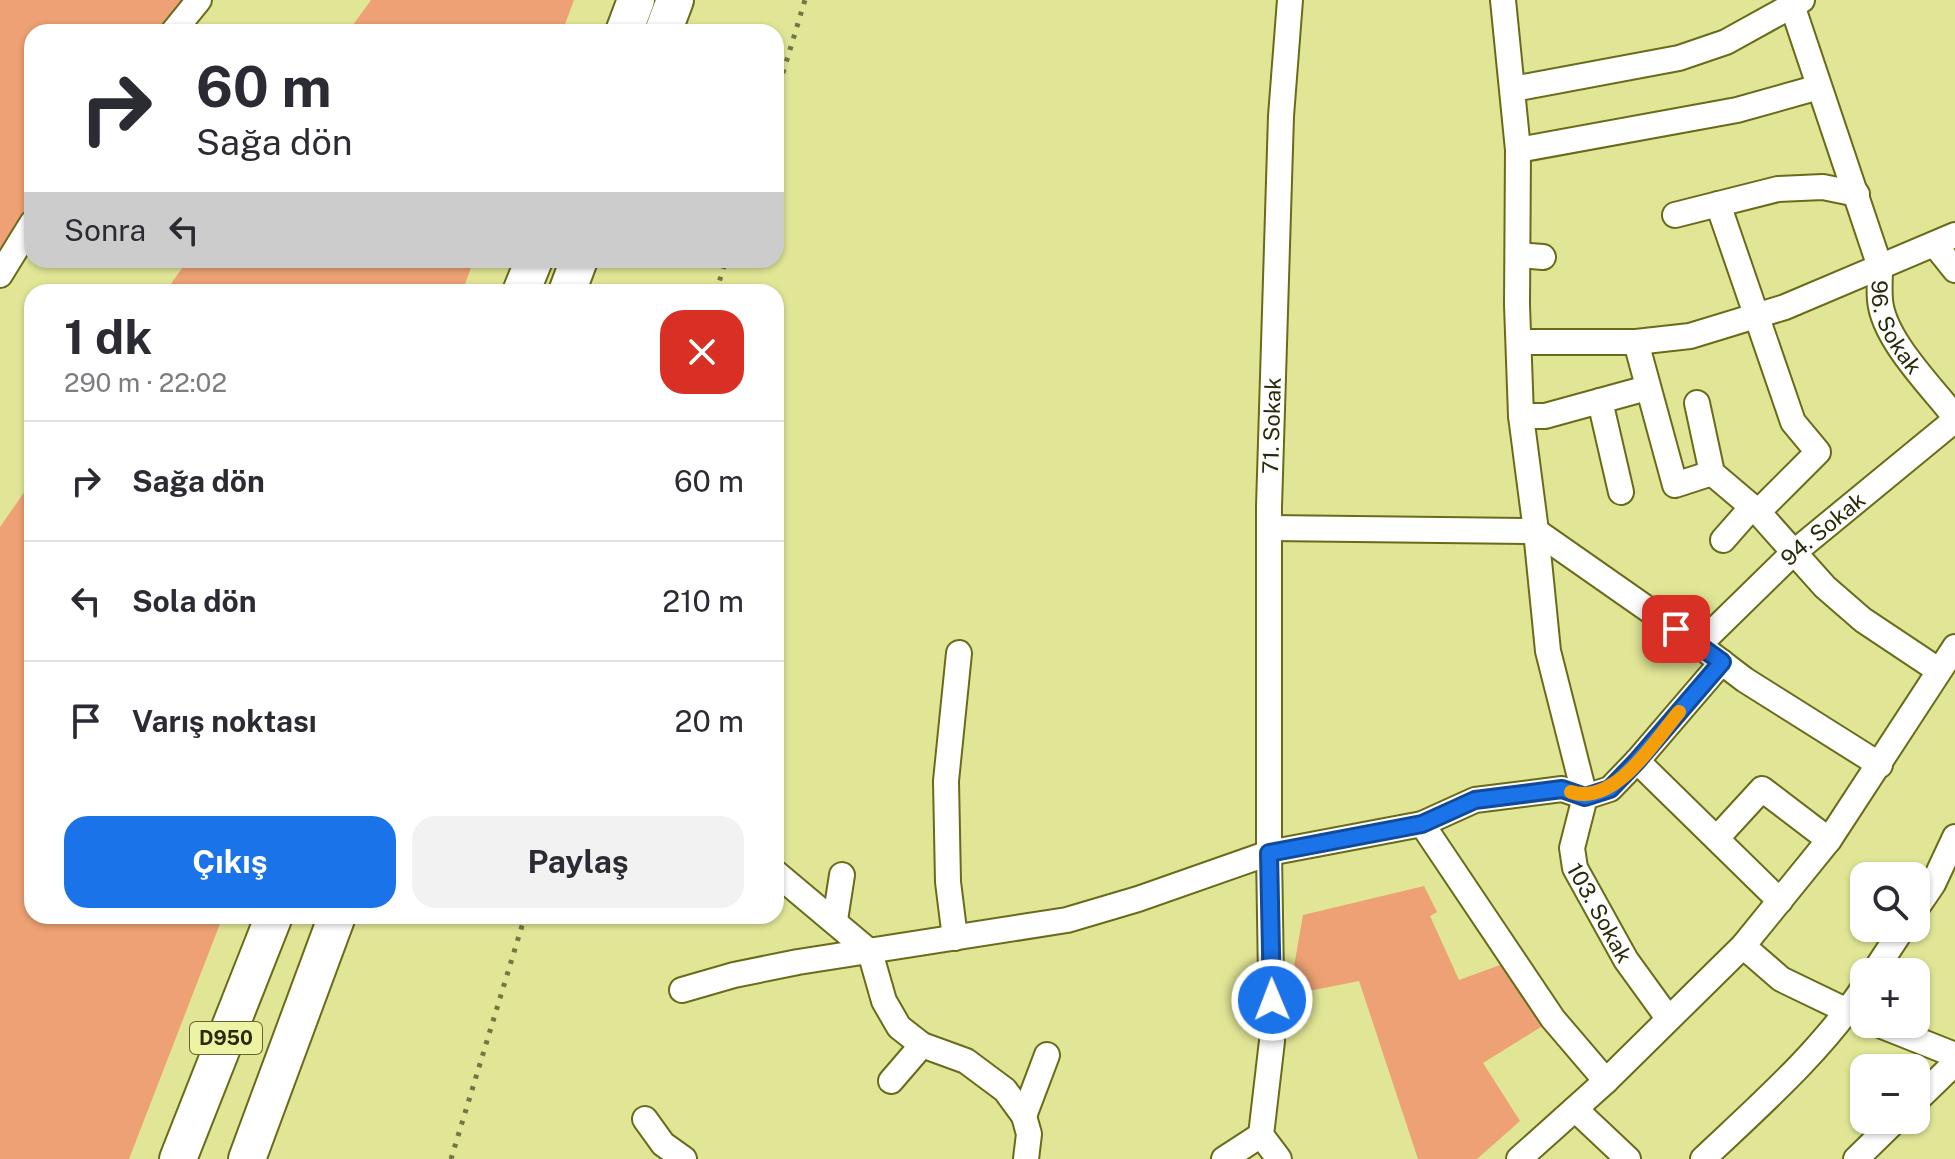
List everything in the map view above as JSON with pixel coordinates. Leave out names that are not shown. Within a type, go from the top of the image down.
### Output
[{"type":"highway","points":[[627,24],[636,0]]},
{"type":"highway","points":[[666,24],[675,0]]},
{"type":"highway","name":"D950","points":[[178,1159],[271,924]]},
{"type":"highway","name":"D950","points":[[247,1159],[334,924]]},
{"type":"street","points":[[180,24],[199,0]]},
{"type":"street","name":"71. Sokak","points":[[1261,1135],[1272,1041],[1269,528],[1281,116],[1290,0]]},
{"type":"street","points":[[1503,0],[1518,150],[1521,416],[1548,651],[1585,797]]},
{"type":"street","points":[[1513,89],[1679,58],[1726,42],[1783,5]]},
{"type":"street","name":"96. Sokak","points":[[1783,5],[1819,87],[1857,194],[1880,267],[1880,301],[1885,321],[1898,344],[1955,418]]},
{"type":"street","points":[[1518,150],[1737,110],[1819,87]]},
{"type":"street","points":[[1675,215],[1778,189],[1823,187],[1857,194]]},
{"type":"street","points":[[1718,204],[1793,422],[1818,452],[1723,540]]},
{"type":"street","points":[[0,275],[24,236]]},
{"type":"street","points":[[1519,342],[1636,342],[1690,336],[1755,317],[1945,240],[1955,270]]},
{"type":"street","points":[[1518,255],[1543,257]]},
{"type":"street","points":[[1636,342],[1675,485],[1712,473]]},
{"type":"street","points":[[1521,416],[1545,416],[1647,388]]},
{"type":"street","points":[[1600,401],[1621,492]]},
{"type":"street","points":[[1697,403],[1712,473],[1755,510],[1792,554],[1863,620],[1938,670]]},
{"type":"street","name":"94. Sokak","points":[[1699,645],[1792,554],[1955,418]]},
{"type":"street","points":[[1269,528],[1536,531],[1745,680],[1880,765]]},
{"type":"street","points":[[1519,1159],[1606,1081],[1743,946],[1829,840],[1955,647]]},
{"type":"street","points":[[955,938],[948,882],[946,781],[959,653]]},
{"type":"street","points":[[682,990],[798,962],[1067,920],[1138,899],[1269,853],[1422,824],[1475,800],[1562,789],[1585,797],[1610,789],[1722,662]]},
{"type":"street","points":[[1637,761],[1780,901]]},
{"type":"street","points":[[1717,838],[1762,789],[1829,840]]},
{"type":"street","name":"103. Sokak","points":[[1585,797],[1572,848],[1575,868],[1626,960],[1668,1018]]},
{"type":"street","points":[[1422,824],[1553,1019],[1606,1081]]},
{"type":"street","points":[[1930,888],[1955,837]]},
{"type":"street","points":[[835,920],[842,875]]},
{"type":"street","points":[[784,879],[870,952],[884,1001],[899,1027],[922,1045],[966,1061],[1005,1090],[1024,1116],[1029,1134],[1026,1159]]},
{"type":"street","points":[[1743,946],[1781,979],[1850,1013]]},
{"type":"street","points":[[1703,1159],[1850,1022]]},
{"type":"street","points":[[1912,1038],[1955,1055]]},
{"type":"street","points":[[891,1081],[922,1045]]},
{"type":"street","points":[[1024,1116],[1047,1055]]},
{"type":"street","points":[[1930,1087],[1955,1063]]},
{"type":"street","points":[[1575,1109],[1628,1159]]},
{"type":"street","points":[[645,1119],[663,1144],[684,1159]]},
{"type":"street","points":[[1856,1159],[1882,1134]]},
{"type":"street","points":[[1224,1159],[1261,1135],[1279,1159]]},
{"type":"shaded area","points":[[0,0],[186,0],[168,24],[24,24],[24,219],[0,256]]},
{"type":"shaded area","points":[[371,0],[574,0],[565,24],[354,24]]},
{"type":"shaded area","points":[[182,268],[471,268],[465,284],[171,284]]},
{"type":"shaded area","points":[[24,492],[24,924],[220,924],[129,1159],[0,1159],[0,527]]},
{"type":"shaded area","points":[[1424,886],[1437,912],[1430,916],[1459,980],[1500,965],[1544,1025],[1483,1063],[1520,1121],[1477,1159],[1418,1159],[1359,981],[1289,995],[1303,915]]},
{"type":"railway","points":[[784,70],[805,0]]},
{"type":"railway","points":[[718,284],[724,268]]},
{"type":"railway","points":[[451,1159],[523,924]]},
{"type":"slow traffic","points":[[1571,792],[1585,797],[1610,789],[1679,712]]},
{"type":"route","points":[[1272,1000],[1269,853],[1422,824],[1475,800],[1562,789],[1585,797],[1610,789],[1722,662],[1676,629]]}]
